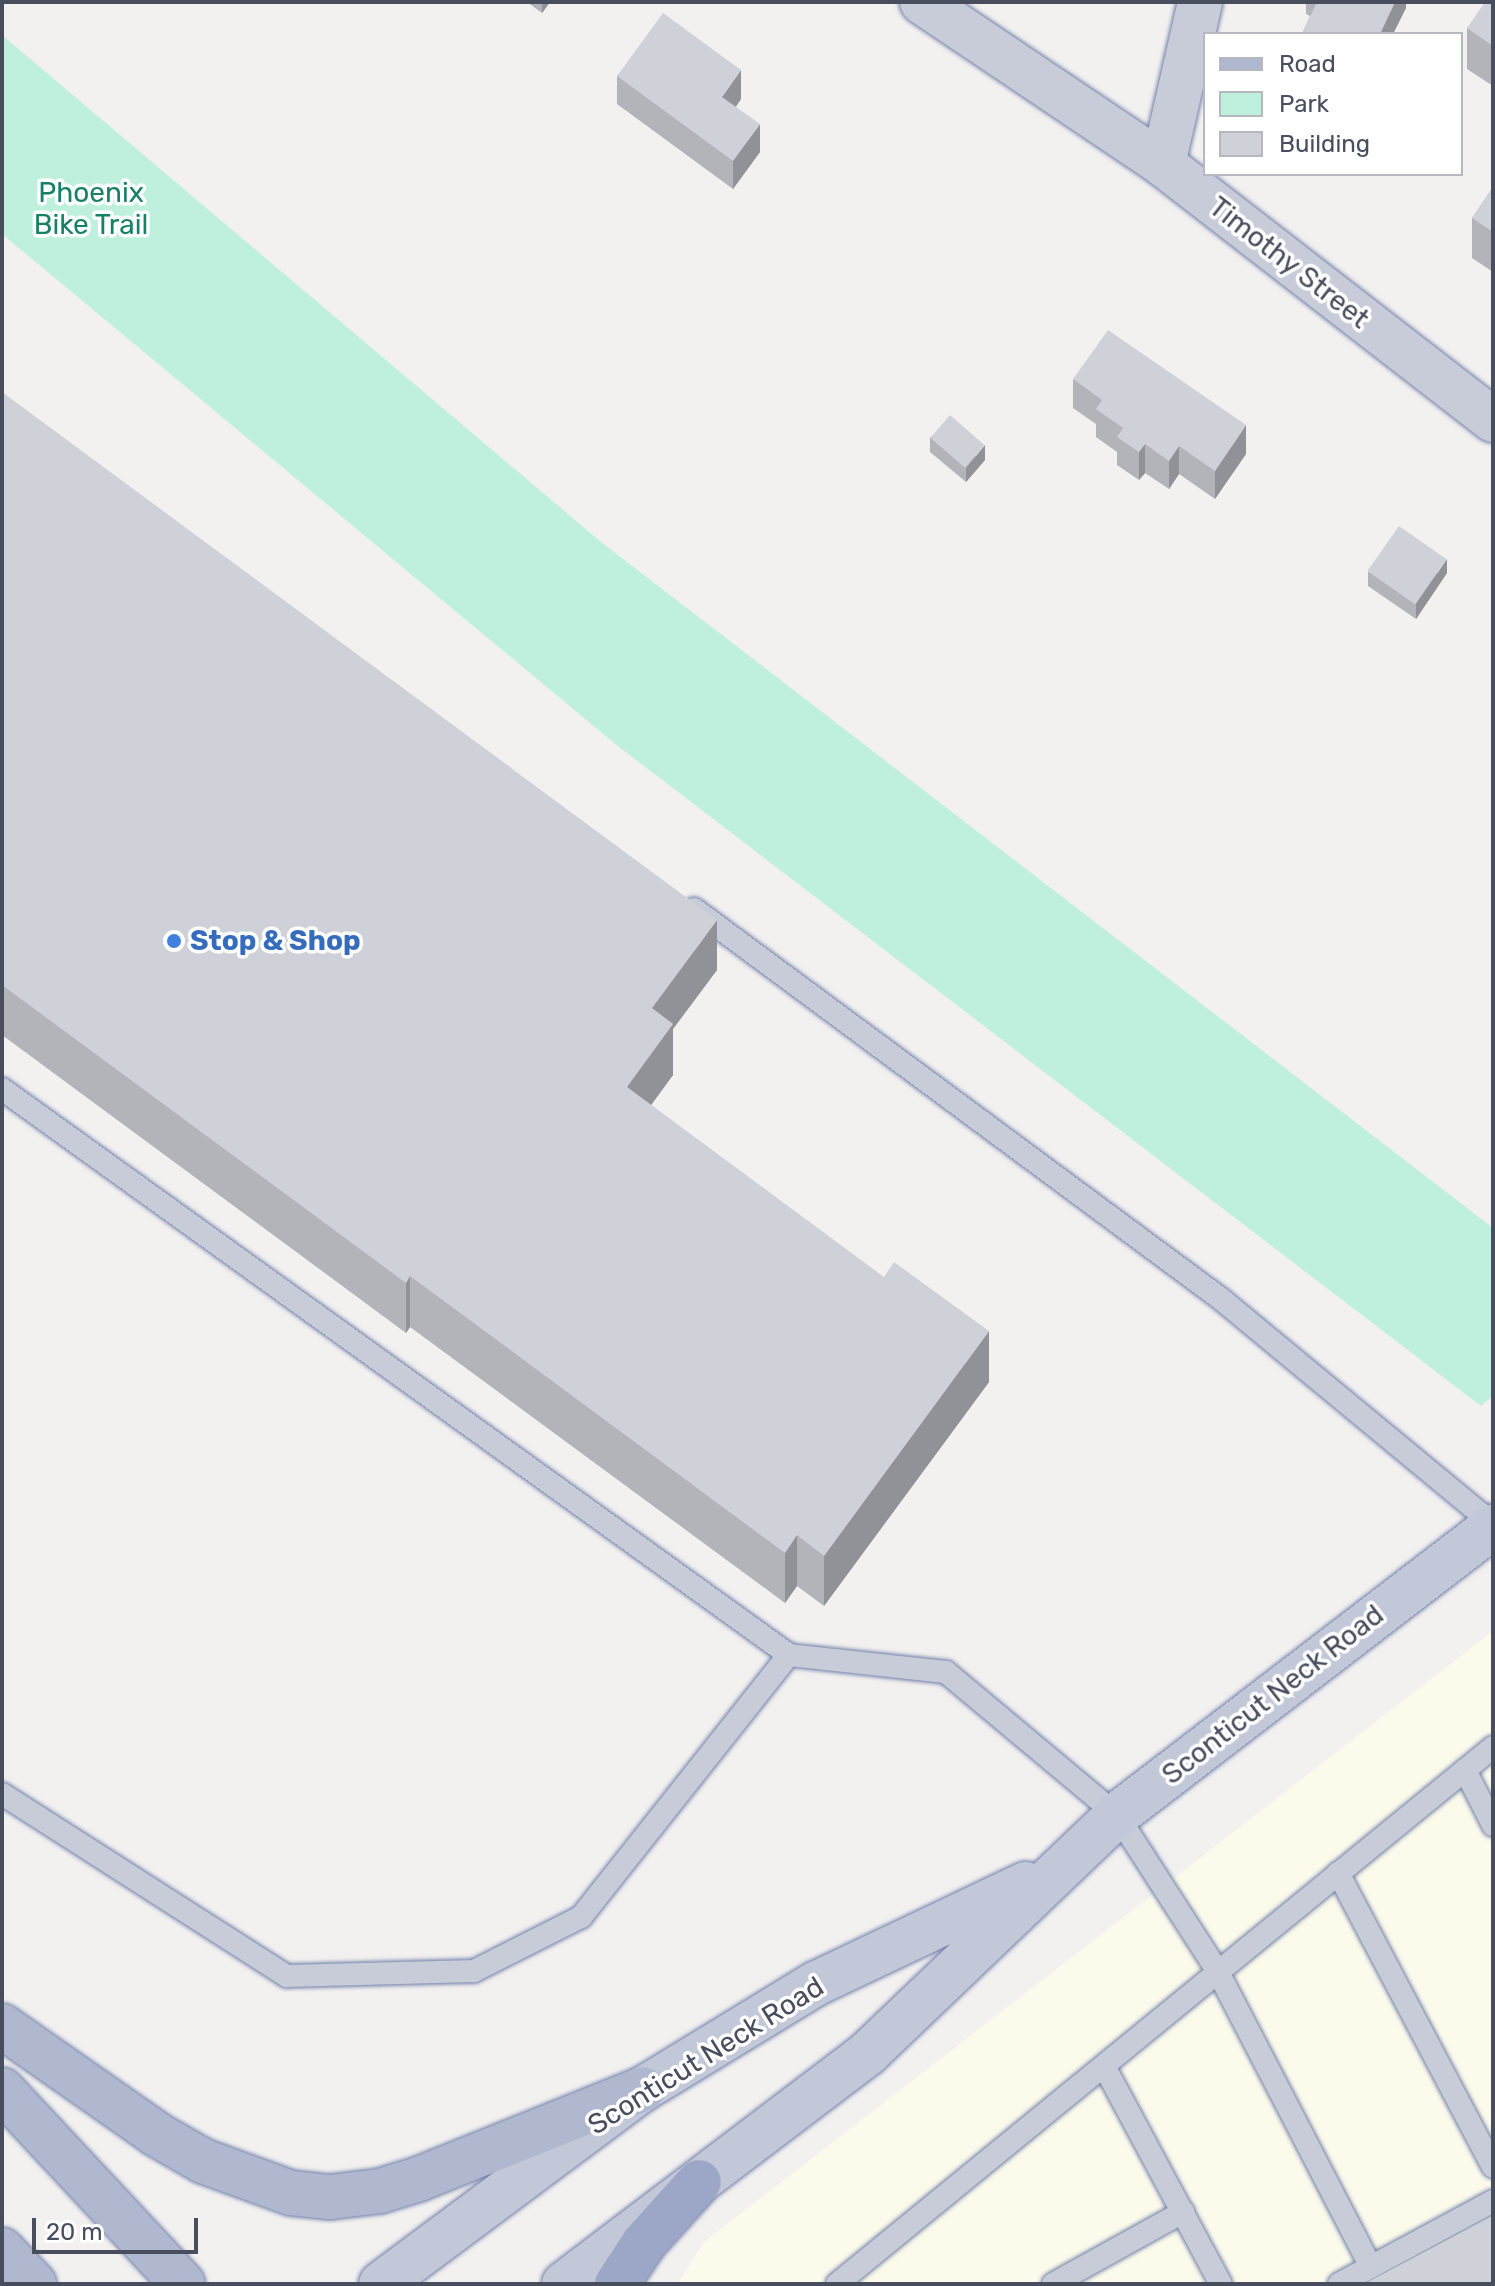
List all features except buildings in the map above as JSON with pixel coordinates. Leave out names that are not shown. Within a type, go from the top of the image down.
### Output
[{"type":"highway","points":[[617,2284],[644,2243],[699,2182]]},
{"type":"main road","name":"Sconticut Neck Road","points":[[564,2284],[868,2053],[1057,1869],[1117,1815],[1493,1525]]},
{"type":"main road","name":"Sconticut Neck Road","points":[[381,2284],[643,2089],[815,1984],[1057,1869]]},
{"type":"main road","points":[[2,2026],[156,2134],[203,2161],[291,2193],[330,2197],[380,2191],[419,2179],[643,2089]]},
{"type":"main road","points":[[2,2090],[183,2284]]},
{"type":"main road","points":[[2,2250],[34,2284]]},
{"type":"street","name":"Timothy Street","points":[[922,2],[1163,164],[1493,420]]},
{"type":"street","points":[[1163,164],[1200,2]]},
{"type":"lane","points":[[682,900],[1221,1299],[1493,1525]]},
{"type":"lane","points":[[2,1089],[789,1655],[946,1672],[1117,1815],[1218,1972],[1371,2267]]},
{"type":"lane","points":[[2,1794],[287,1976],[474,1971],[581,1917],[789,1655]]},
{"type":"lane","points":[[837,2284],[1493,1747]]},
{"type":"lane","points":[[1465,1770],[1493,1825]]},
{"type":"lane","points":[[1338,1873],[1493,2167]]},
{"type":"lane","points":[[1104,2066],[1221,2284]]},
{"type":"lane","points":[[1339,2284],[1493,2201]]},
{"type":"lane","points":[[1053,2284],[1183,2212]]},
{"type":"shaded area","points":[[1493,1631],[1493,2284],[678,2284],[704,2242]]},
{"type":"green space","name":"Phoenix Bike Trail","points":[[2,35],[601,542],[1493,1228],[1493,1396],[1481,1406],[614,743],[2,234]]},
{"type":"place","name":"Stop & Shop","points":[[174,941]]}]
